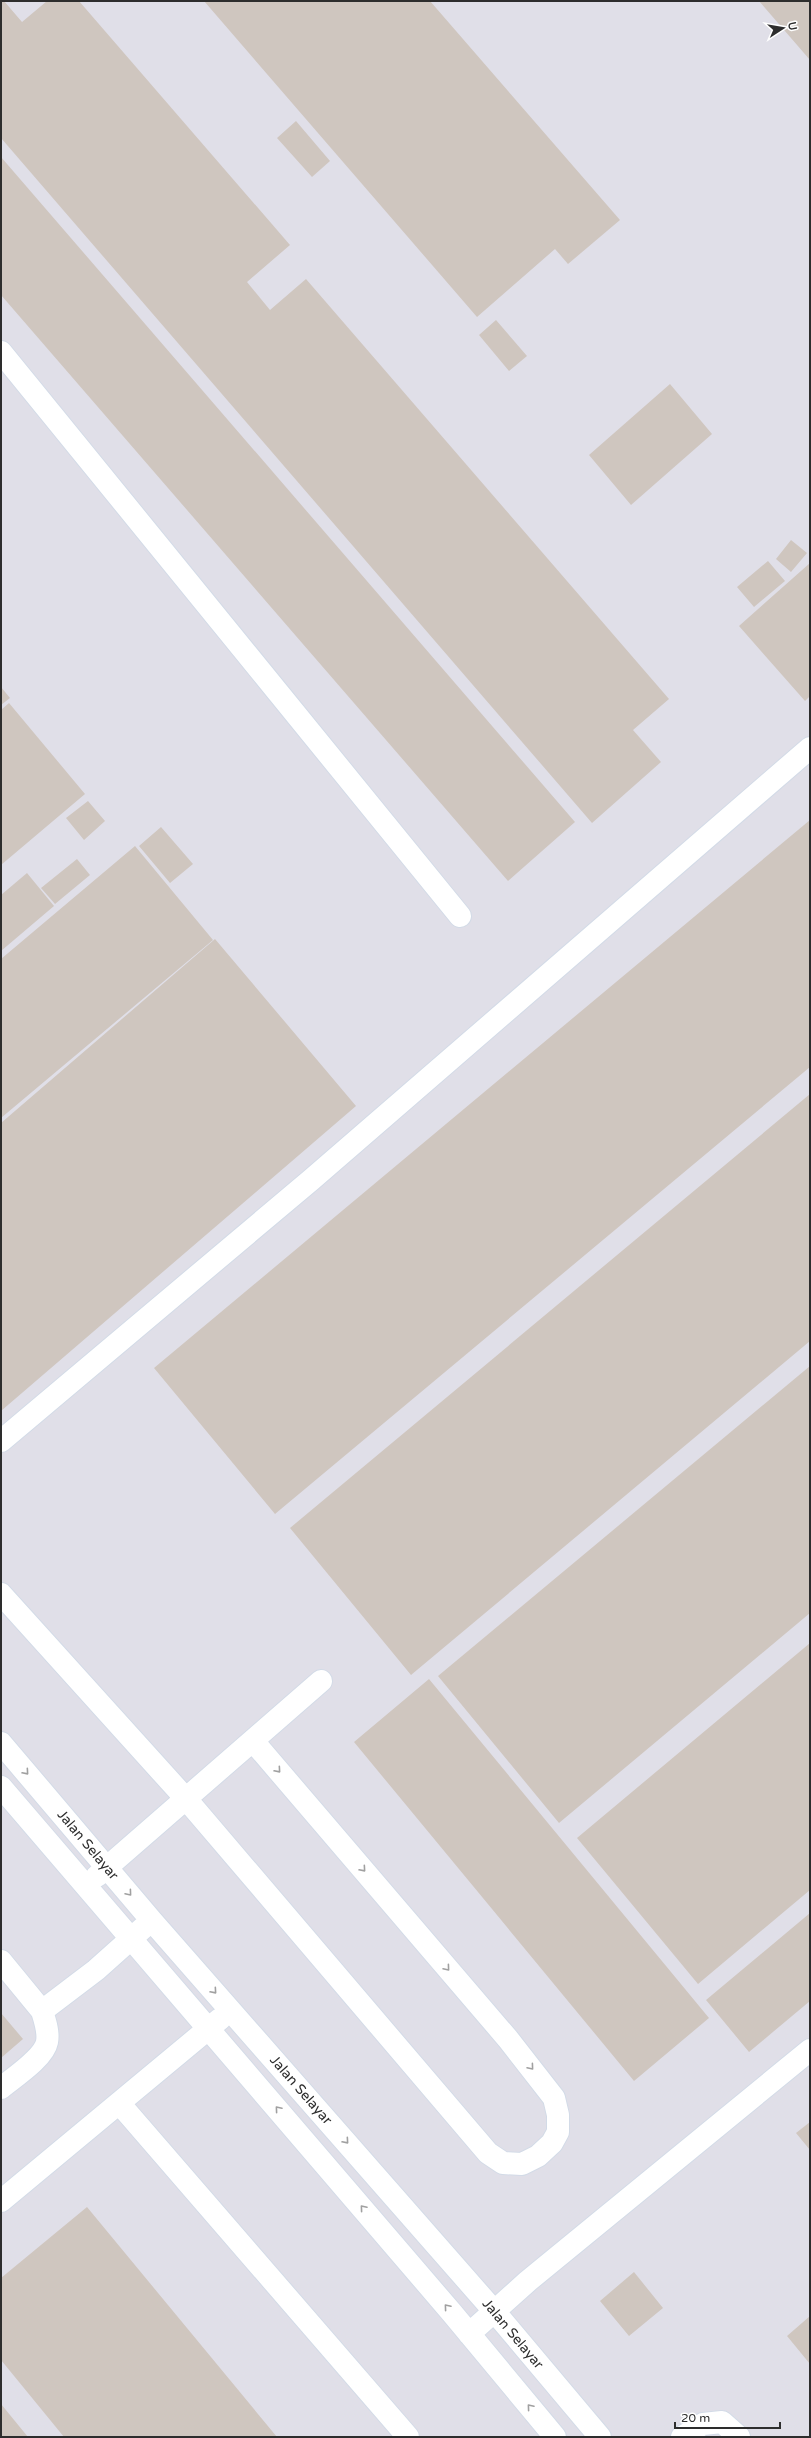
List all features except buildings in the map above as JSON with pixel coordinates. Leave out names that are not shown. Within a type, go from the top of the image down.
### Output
[{"type":"street","points":[[1,352],[460,916]]},
{"type":"street","points":[[1,1441],[311,1180],[810,748]]},
{"type":"street","points":[[1,1594],[187,1800],[488,2154],[503,2163],[522,2164],[538,2156],[552,2143],[558,2132],[558,2115],[554,2098],[540,2078],[253,1741]]},
{"type":"street","points":[[86,1885],[187,1800],[321,1681]]},
{"type":"street","name":"Jalan Selayar","points":[[1,1743],[152,1921],[494,2310],[600,2437]]},
{"type":"street","name":"Jalan Selayar","points":[[1,1787],[209,2028],[555,2437]]},
{"type":"street","points":[[42,2011],[96,1970],[152,1921]]},
{"type":"street","points":[[1,1961],[42,2011],[47,2031],[47,2043],[42,2054],[1,2088]]},
{"type":"street","points":[[1,2201],[231,2010]]},
{"type":"street","points":[[469,2334],[494,2310],[810,2050]]},
{"type":"street","points":[[119,2103],[408,2437]]},
{"type":"street","points":[[682,2437],[703,2424],[722,2422],[739,2437]]},
{"type":"shaded area","points":[[1,1],[810,1],[810,2437],[1,2437]]}]
